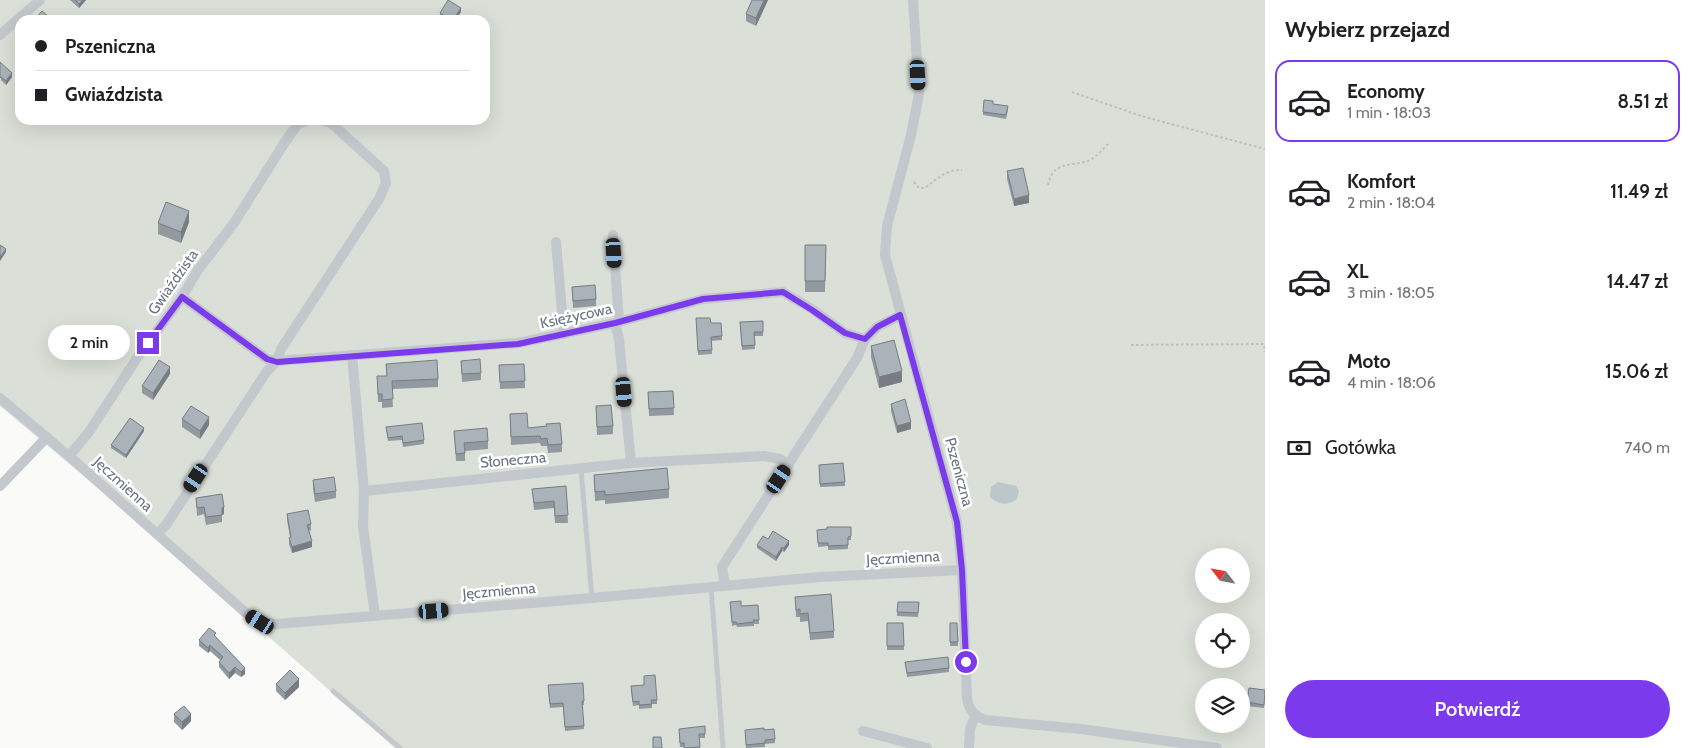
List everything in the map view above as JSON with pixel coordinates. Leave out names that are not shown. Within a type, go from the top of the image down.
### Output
[{"type":"street","points":[[23,15],[40,0]]},
{"type":"street","name":"Pszeniczna","points":[[913,0],[919,94],[911,136],[887,226],[885,254],[957,522],[962,570],[967,698],[969,709],[975,716]]},
{"type":"street","points":[[0,35],[15,22]]},
{"type":"street","name":"Gwiaździsta","points":[[70,456],[89,432],[138,358],[182,297],[198,270],[234,223],[284,142],[299,125]]},
{"type":"street","points":[[157,534],[166,524],[267,371],[277,362],[282,349],[379,199],[386,183],[384,171],[333,125]]},
{"type":"street","points":[[613,235],[617,323],[631,463]]},
{"type":"street","points":[[556,242],[564,334]]},
{"type":"street","name":"Księżycowa","points":[[277,362],[518,344],[617,323],[703,299],[783,292],[845,333],[865,339]]},
{"type":"street","points":[[182,297],[267,359],[277,362]]},
{"type":"street","points":[[725,585],[722,567],[857,358],[865,339],[877,327],[900,315]]},
{"type":"street","points":[[352,355],[364,491],[363,526],[375,616]]},
{"type":"street","name":"Jęczmienna","points":[[0,398],[70,456],[246,612],[260,622],[276,624],[820,577],[962,570]]},
{"type":"street","points":[[0,486],[47,437]]},
{"type":"street","name":"Słoneczna","points":[[364,491],[631,463],[764,456],[780,459],[789,465]]},
{"type":"street","points":[[969,748],[970,728],[975,716],[985,720],[1081,729],[1217,748]]},
{"type":"street","points":[[864,731],[927,748]]},
{"type":"lane","points":[[581,468],[592,598]]},
{"type":"lane","points":[[711,587],[723,748]]},
{"type":"lane","points":[[333,691],[400,748]]},
{"type":"path","points":[[1072,92],[1140,116],[1265,149]]},
{"type":"path","points":[[1048,185],[1054,171],[1068,164],[1091,159],[1109,143]]},
{"type":"path","points":[[914,182],[919,188],[924,188],[945,173],[953,170],[962,170]]},
{"type":"path","points":[[1131,345],[1264,344],[1265,352]]},
{"type":"shaded area","points":[[0,0],[1265,0],[1265,748],[395,748],[141,524],[0,406]]},
{"type":"shaded area","points":[[998,482],[1016,486],[1019,491],[1017,499],[1003,504],[990,497],[991,487]]},
{"type":"building","points":[[75,0],[83,0],[79,4]]},
{"type":"building","points":[[448,0],[461,8],[456,15],[443,15],[440,13]]},
{"type":"building","points":[[752,0],[764,0],[756,18],[746,14]]},
{"type":"building","points":[[42,11],[47,15],[38,15]]},
{"type":"building","points":[[0,62],[12,73],[6,81],[0,78]]},
{"type":"building","points":[[984,100],[993,101],[993,104],[1008,106],[1006,115],[983,112]]},
{"type":"building","points":[[1023,168],[1029,195],[1014,199],[1007,171]]},
{"type":"building","points":[[166,202],[189,211],[181,232],[158,223]]},
{"type":"building","points":[[0,245],[6,249],[0,257]]},
{"type":"building","points":[[805,245],[826,245],[825,281],[805,281]]},
{"type":"building","points":[[595,285],[596,299],[573,301],[572,287]]},
{"type":"building","points":[[696,318],[710,318],[711,323],[721,323],[722,336],[711,337],[712,350],[698,351]]},
{"type":"building","points":[[763,321],[763,332],[754,332],[755,345],[742,346],[740,322]]},
{"type":"building","points":[[894,340],[902,371],[879,377],[871,346]]},
{"type":"building","points":[[480,359],[481,373],[462,374],[461,361]]},
{"type":"building","points":[[159,360],[170,367],[153,393],[142,386]]},
{"type":"building","points":[[437,360],[438,379],[392,381],[393,399],[382,400],[382,394],[378,394],[377,376],[387,376],[386,364]]},
{"type":"building","points":[[524,364],[525,381],[500,382],[499,365]]},
{"type":"building","points":[[673,391],[674,408],[649,409],[648,392]]},
{"type":"building","points":[[905,399],[911,422],[897,426],[891,404]]},
{"type":"building","points":[[611,405],[613,426],[597,427],[596,406]]},
{"type":"building","points":[[191,406],[209,417],[200,431],[182,419]]},
{"type":"building","points":[[527,413],[528,428],[560,423],[562,444],[548,445],[547,438],[541,439],[540,436],[511,437],[510,414]]},
{"type":"building","points":[[130,418],[144,428],[126,455],[111,445]]},
{"type":"building","points":[[422,423],[424,440],[403,443],[402,436],[388,438],[386,427]]},
{"type":"building","points":[[487,428],[488,441],[464,443],[465,453],[456,454],[454,431]]},
{"type":"building","points":[[843,463],[845,482],[820,484],[819,465]]},
{"type":"building","points":[[667,468],[669,489],[605,495],[605,491],[595,492],[594,475]]},
{"type":"building","points":[[334,477],[336,491],[315,494],[313,480]]},
{"type":"building","points":[[566,486],[568,515],[555,516],[554,501],[534,503],[532,489]]},
{"type":"building","points":[[222,494],[224,507],[222,508],[222,515],[206,517],[204,507],[197,508],[196,498]]},
{"type":"building","points":[[308,510],[311,524],[307,525],[312,541],[292,547],[289,538],[291,537],[287,514]]},
{"type":"building","points":[[827,527],[851,527],[848,545],[828,546],[828,543],[818,543],[817,530],[827,529]]},
{"type":"building","points":[[773,531],[789,541],[784,548],[782,547],[776,557],[757,545],[763,536],[768,539]]},
{"type":"building","points":[[831,594],[834,631],[810,633],[808,613],[800,614],[800,609],[796,610],[795,597]]},
{"type":"building","points":[[741,601],[741,606],[758,605],[759,620],[737,624],[732,622],[730,602]]},
{"type":"building","points":[[898,602],[919,602],[918,613],[897,612]]},
{"type":"building","points":[[887,623],[903,623],[904,646],[887,646]]},
{"type":"building","points":[[950,623],[957,623],[958,642],[950,642]]},
{"type":"building","points":[[209,628],[216,633],[214,635],[245,668],[241,672],[235,667],[229,673],[219,662],[223,657],[210,645],[208,648],[199,640]]},
{"type":"building","points":[[948,657],[949,668],[907,673],[905,662]]},
{"type":"building","points":[[290,670],[299,679],[285,693],[276,684]]},
{"type":"building","points":[[655,675],[657,700],[651,700],[652,704],[639,705],[639,701],[633,702],[631,686],[644,685],[644,676]]},
{"type":"building","points":[[583,683],[584,726],[565,727],[563,703],[550,704],[548,685]]},
{"type":"building","points":[[1250,688],[1265,690],[1264,705],[1250,703]]},
{"type":"building","points":[[184,706],[191,714],[182,722],[174,714]]},
{"type":"building","points":[[705,726],[705,734],[699,734],[700,747],[684,748],[684,743],[680,743],[679,729]]},
{"type":"building","points":[[764,728],[764,730],[774,729],[775,739],[765,740],[765,743],[746,745],[745,730]]},
{"type":"building","points":[[653,737],[661,737],[662,748],[653,748]]},
{"type":"route","points":[[148,343],[182,297],[267,359],[277,362],[293,359],[518,344],[615,323],[703,299],[783,292],[845,333],[865,339],[877,327],[900,315],[957,522],[962,570],[966,662]]}]
